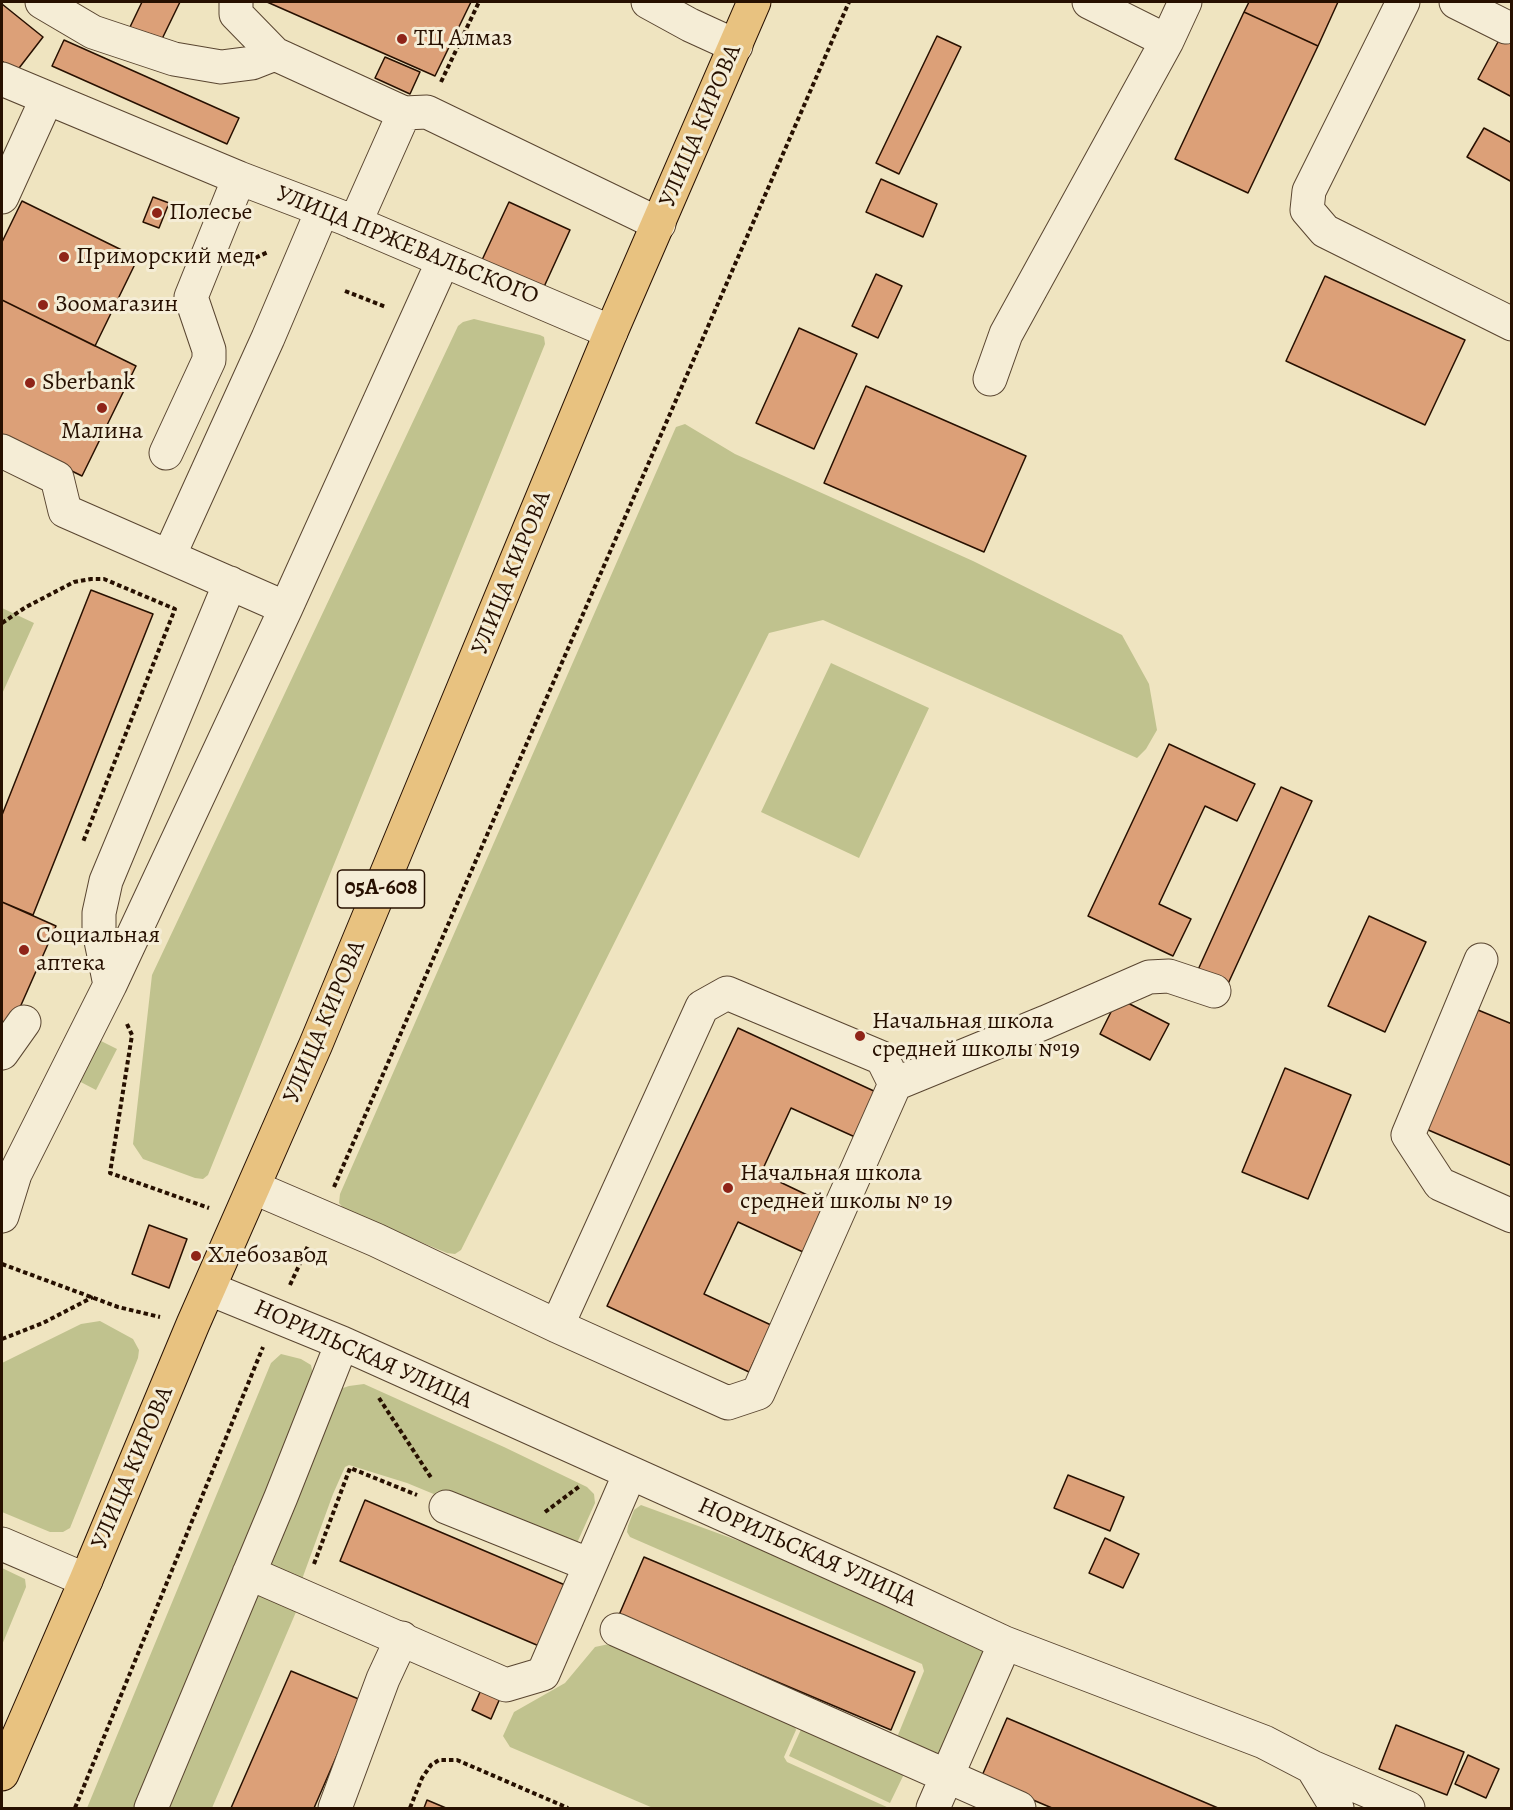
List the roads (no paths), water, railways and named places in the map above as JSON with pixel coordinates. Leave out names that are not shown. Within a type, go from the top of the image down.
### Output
[{"type":"main road","name":"УЛИЦА КИРОВА","points":[[2,1774],[193,1324],[255,1188],[611,332],[754,2]]},
{"type":"street","points":[[42,2],[83,12],[93,32],[174,59],[221,67],[252,63],[275,54]]},
{"type":"street","points":[[648,2],[735,46]]},
{"type":"street","points":[[1089,2],[1167,41]]},
{"type":"street","points":[[990,379],[1005,334],[1167,41],[1185,2]]},
{"type":"street","points":[[1403,2],[1309,191],[1307,210],[1325,231],[1512,324]]},
{"type":"street","points":[[1456,2],[1506,27]]},
{"type":"street","points":[[234,5],[275,54],[415,112],[659,224]]},
{"type":"street","name":"УЛИЦА ПРЖЕВАЛЬСКОГО","points":[[2,79],[239,178],[318,222],[355,223],[611,332]]},
{"type":"street","points":[[2,197],[47,98]]},
{"type":"street","points":[[355,223],[415,112]]},
{"type":"street","points":[[166,453],[209,360],[209,350],[191,297],[239,178]]},
{"type":"street","points":[[169,556],[318,222]]},
{"type":"street","points":[[2,1216],[8,1171],[110,985],[286,608],[442,261]]},
{"type":"street","points":[[2,451],[57,478],[65,511],[286,608]]},
{"type":"street","points":[[110,985],[99,931],[99,913],[106,881],[230,583]]},
{"type":"street","points":[[1481,960],[1408,1135],[1440,1184],[1512,1215]]},
{"type":"street","points":[[255,1188],[376,1240],[557,1326],[728,1403],[758,1393],[895,1084],[1046,1023],[1149,977],[1169,976],[1214,991]]},
{"type":"street","points":[[557,1326],[702,1007],[727,993],[882,1058],[895,1084]]},
{"type":"street","points":[[2,1053],[24,1022]]},
{"type":"street","name":"НОРИЛЬСКАЯ УЛИЦА","points":[[210,1289],[342,1343],[1005,1643],[1264,1742],[1312,1767],[1408,1809]]},
{"type":"street","points":[[151,1809],[281,1497],[342,1343]]},
{"type":"street","points":[[249,1573],[506,1685],[543,1674],[590,1565],[620,1469]]},
{"type":"street","points":[[446,1507],[590,1565]]},
{"type":"street","points":[[2,1544],[86,1580]]},
{"type":"street","points":[[617,1630],[1019,1809]]},
{"type":"street","points":[[335,1809],[383,1679],[402,1638]]},
{"type":"street","points":[[933,1809],[1005,1643]]},
{"type":"street","points":[[1312,1767],[1337,1809]]},
{"type":"place","name":"ТЦ Алмаз","points":[[402,39]]},
{"type":"place","name":"Полесье","points":[[157,213]]},
{"type":"place","name":"Приморский мед","points":[[64,257]]},
{"type":"place","name":"Зоомагазин","points":[[43,305]]},
{"type":"place","name":"Sberbank","points":[[30,383]]},
{"type":"place","name":"Малина","points":[[102,408]]},
{"type":"place","name":"Социальная аптека","points":[[24,950]]},
{"type":"place","name":"Начальная школа средней школы №19","points":[[860,1036]]},
{"type":"place","name":"Начальная школа средней школы № 19","points":[[728,1188]]},
{"type":"place","name":"Хлебoзавод","points":[[196,1256]]}]
